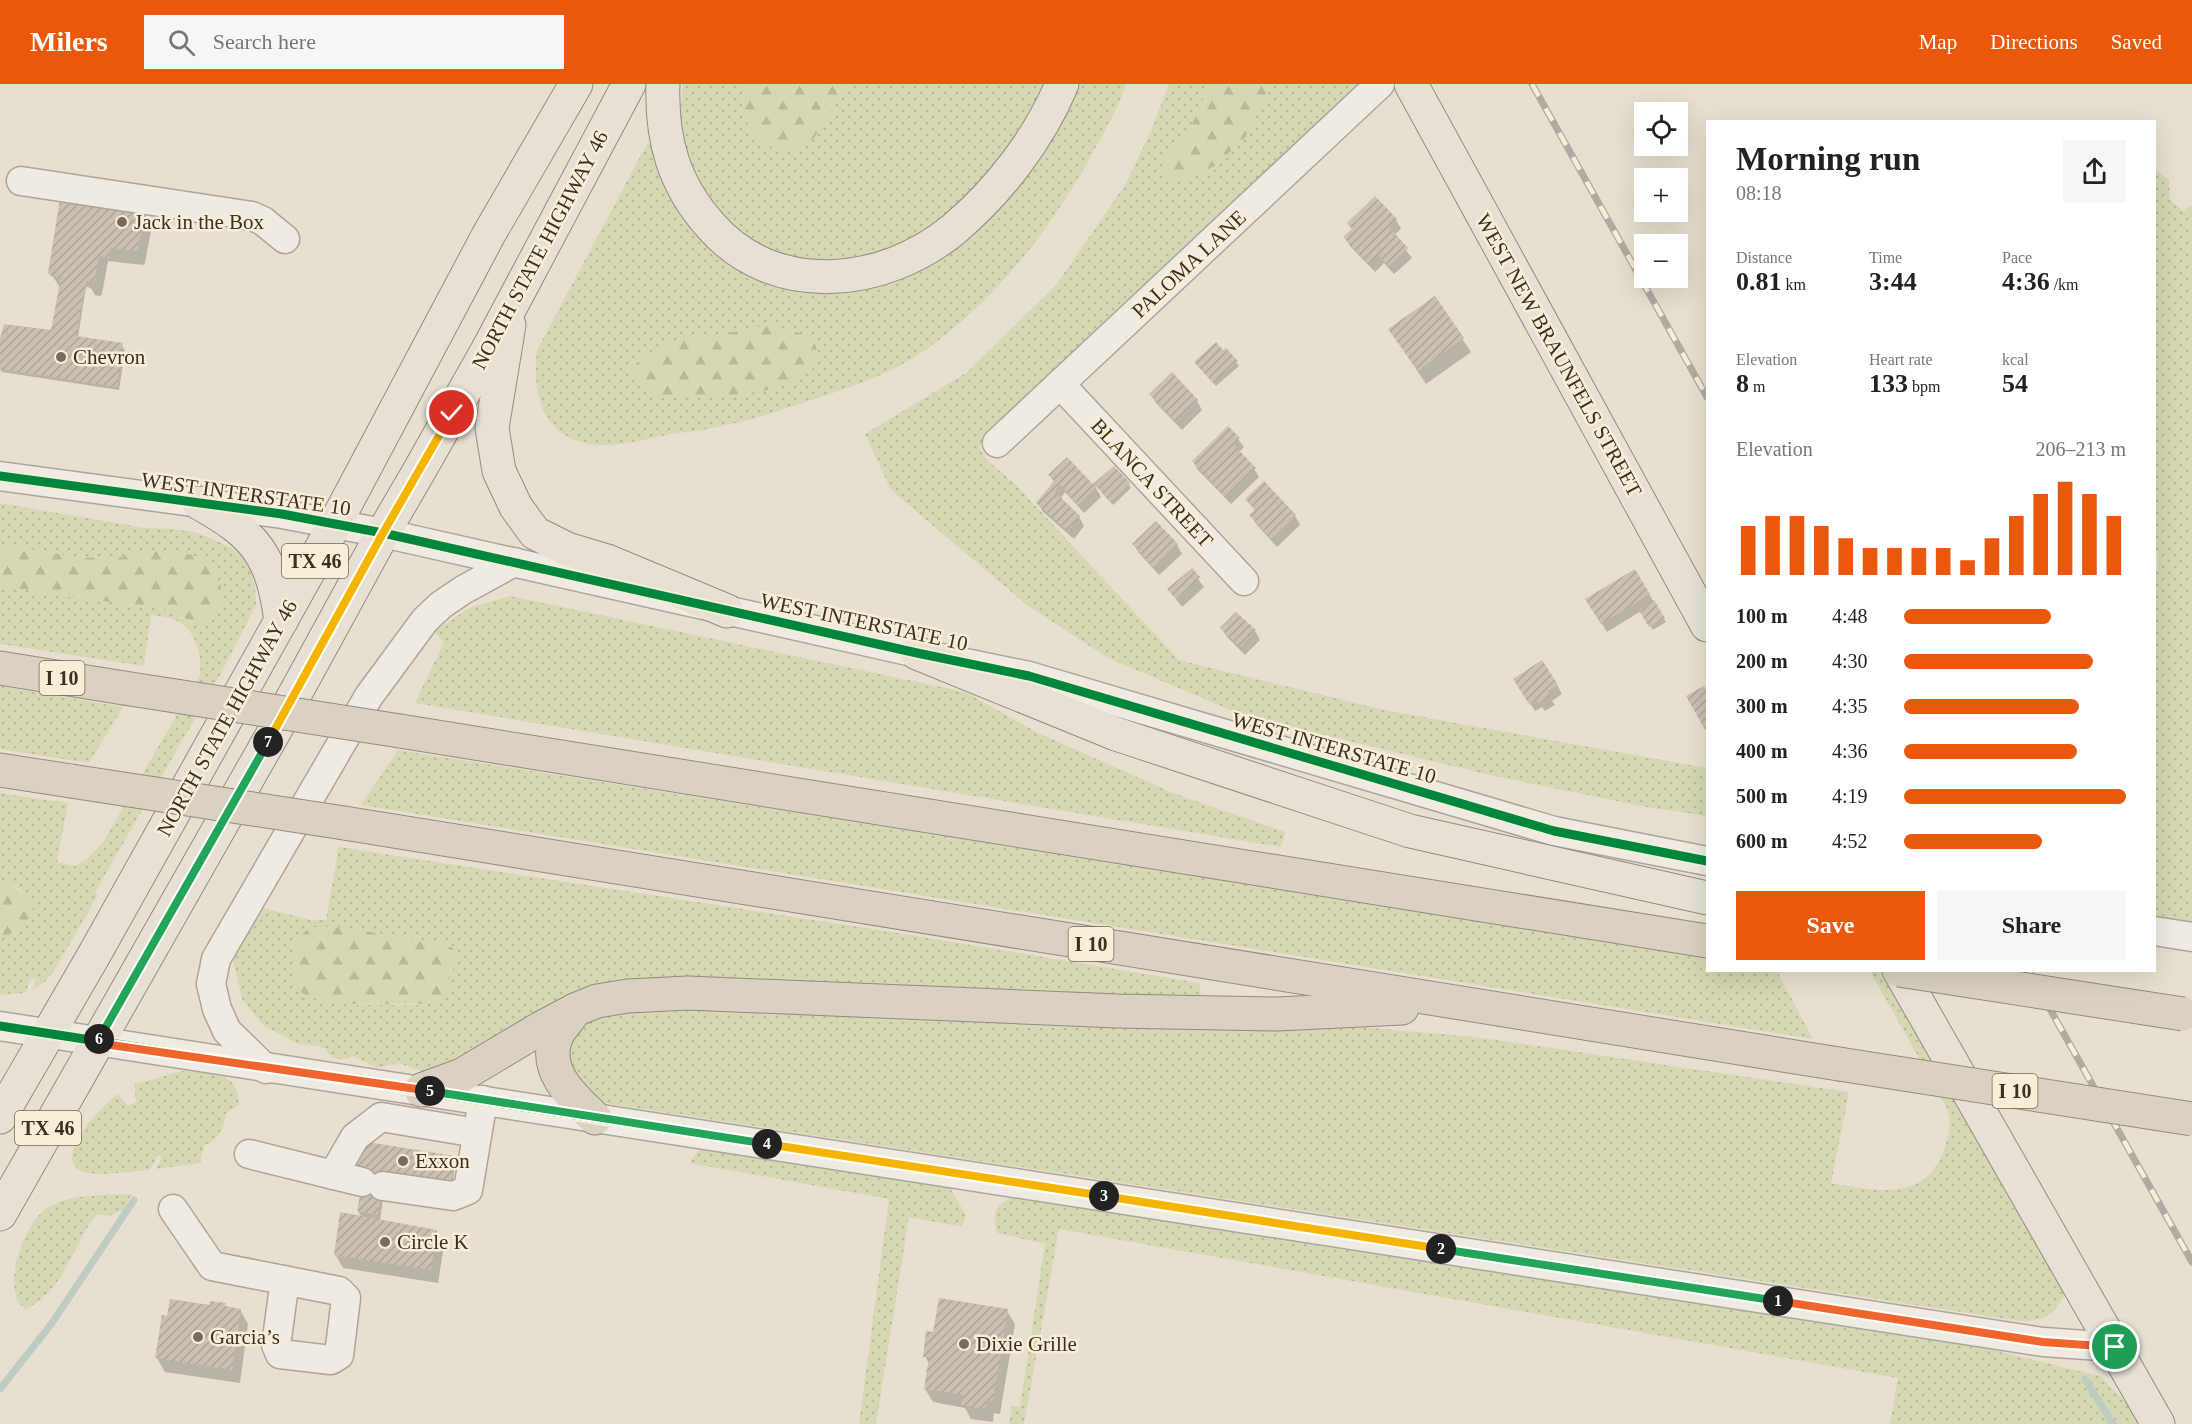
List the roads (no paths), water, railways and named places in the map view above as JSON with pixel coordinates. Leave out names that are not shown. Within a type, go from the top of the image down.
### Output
[{"type":"highway","name":"I 10","points":[[0,668],[1706,941]]},
{"type":"highway","name":"I 10","points":[[0,770],[2192,1119]]},
{"type":"highway","points":[[1912,972],[2188,1015]]},
{"type":"highway","points":[[413,1089],[462,1074],[575,1010],[597,1001],[628,996],[688,993],[1117,1011],[1277,1014],[1468,1005]]},
{"type":"highway","points":[[575,1010],[558,1034],[553,1051],[555,1069],[563,1085],[595,1118]]},
{"type":"main road","name":"NORTH STATE HIGHWAY 46","points":[[49,1034],[335,524],[489,234],[576,84]]},
{"type":"main road","name":"NORTH STATE HIGHWAY 46","points":[[97,1043],[418,474],[629,84]]},
{"type":"main road","points":[[663,84],[666,137],[677,175],[694,208],[736,250],[774,269],[790,274],[840,277],[894,262],[921,250],[952,231],[980,206],[1010,171],[1036,135],[1062,84]]},
{"type":"main road","name":"WEST NEW BRAUNFELS STREET","points":[[1411,84],[1706,623]]},
{"type":"main road","points":[[512,302],[492,428],[499,471],[516,507],[535,533],[567,549],[607,561],[727,611]]},
{"type":"main road","points":[[199,503],[229,520],[250,537],[271,572],[281,621]]},
{"type":"main road","points":[[917,653],[1116,734],[1410,831],[1706,898]]},
{"type":"main road","points":[[1900,972],[2158,1424]]},
{"type":"main road","name":"TX 46","points":[[0,1117],[49,1034]]},
{"type":"main road","name":"TX 46","points":[[0,1214],[97,1043]]},
{"type":"street","name":"PALOMA LANE","points":[[997,443],[1380,84]]},
{"type":"street","points":[[21,181],[252,216],[263,221],[285,238]]},
{"type":"street","name":"BLANCA STREET","points":[[1060,384],[1244,581]]},
{"type":"street","name":"WEST INTERSTATE 10","points":[[0,476],[282,514],[383,533],[727,611],[1029,676],[1554,831],[1706,861]]},
{"type":"street","points":[[266,1069],[227,1031],[217,1009],[211,984],[216,959],[369,696],[425,620],[441,605],[463,590],[514,562]]},
{"type":"street","points":[[2156,931],[2192,937]]},
{"type":"street","points":[[0,1026],[97,1043],[413,1089],[2043,1342],[2115,1347]]},
{"type":"street","points":[[397,1120],[413,1089]]},
{"type":"street","points":[[249,1154],[372,1184],[453,1196],[468,1190],[483,1100]]},
{"type":"street","points":[[333,1175],[355,1137],[381,1117],[477,1133]]},
{"type":"street","points":[[173,1209],[212,1266],[285,1280]]},
{"type":"waterway","points":[[0,1389],[52,1323],[134,1200]]},
{"type":"waterway","points":[[2085,1379],[2113,1424]]},
{"type":"railway","points":[[1532,84],[1706,395]]},
{"type":"railway","points":[[2029,972],[2192,1262]]},
{"type":"place","name":"Jack in the Box","points":[[122,222]]},
{"type":"place","name":"Chevron","points":[[61,357]]},
{"type":"place","name":"Exxon","points":[[403,1161]]},
{"type":"place","name":"Circle K","points":[[385,1242]]},
{"type":"place","name":"Garcia’s","points":[[198,1337]]},
{"type":"place","name":"Dixie Grille","points":[[964,1344]]}]
